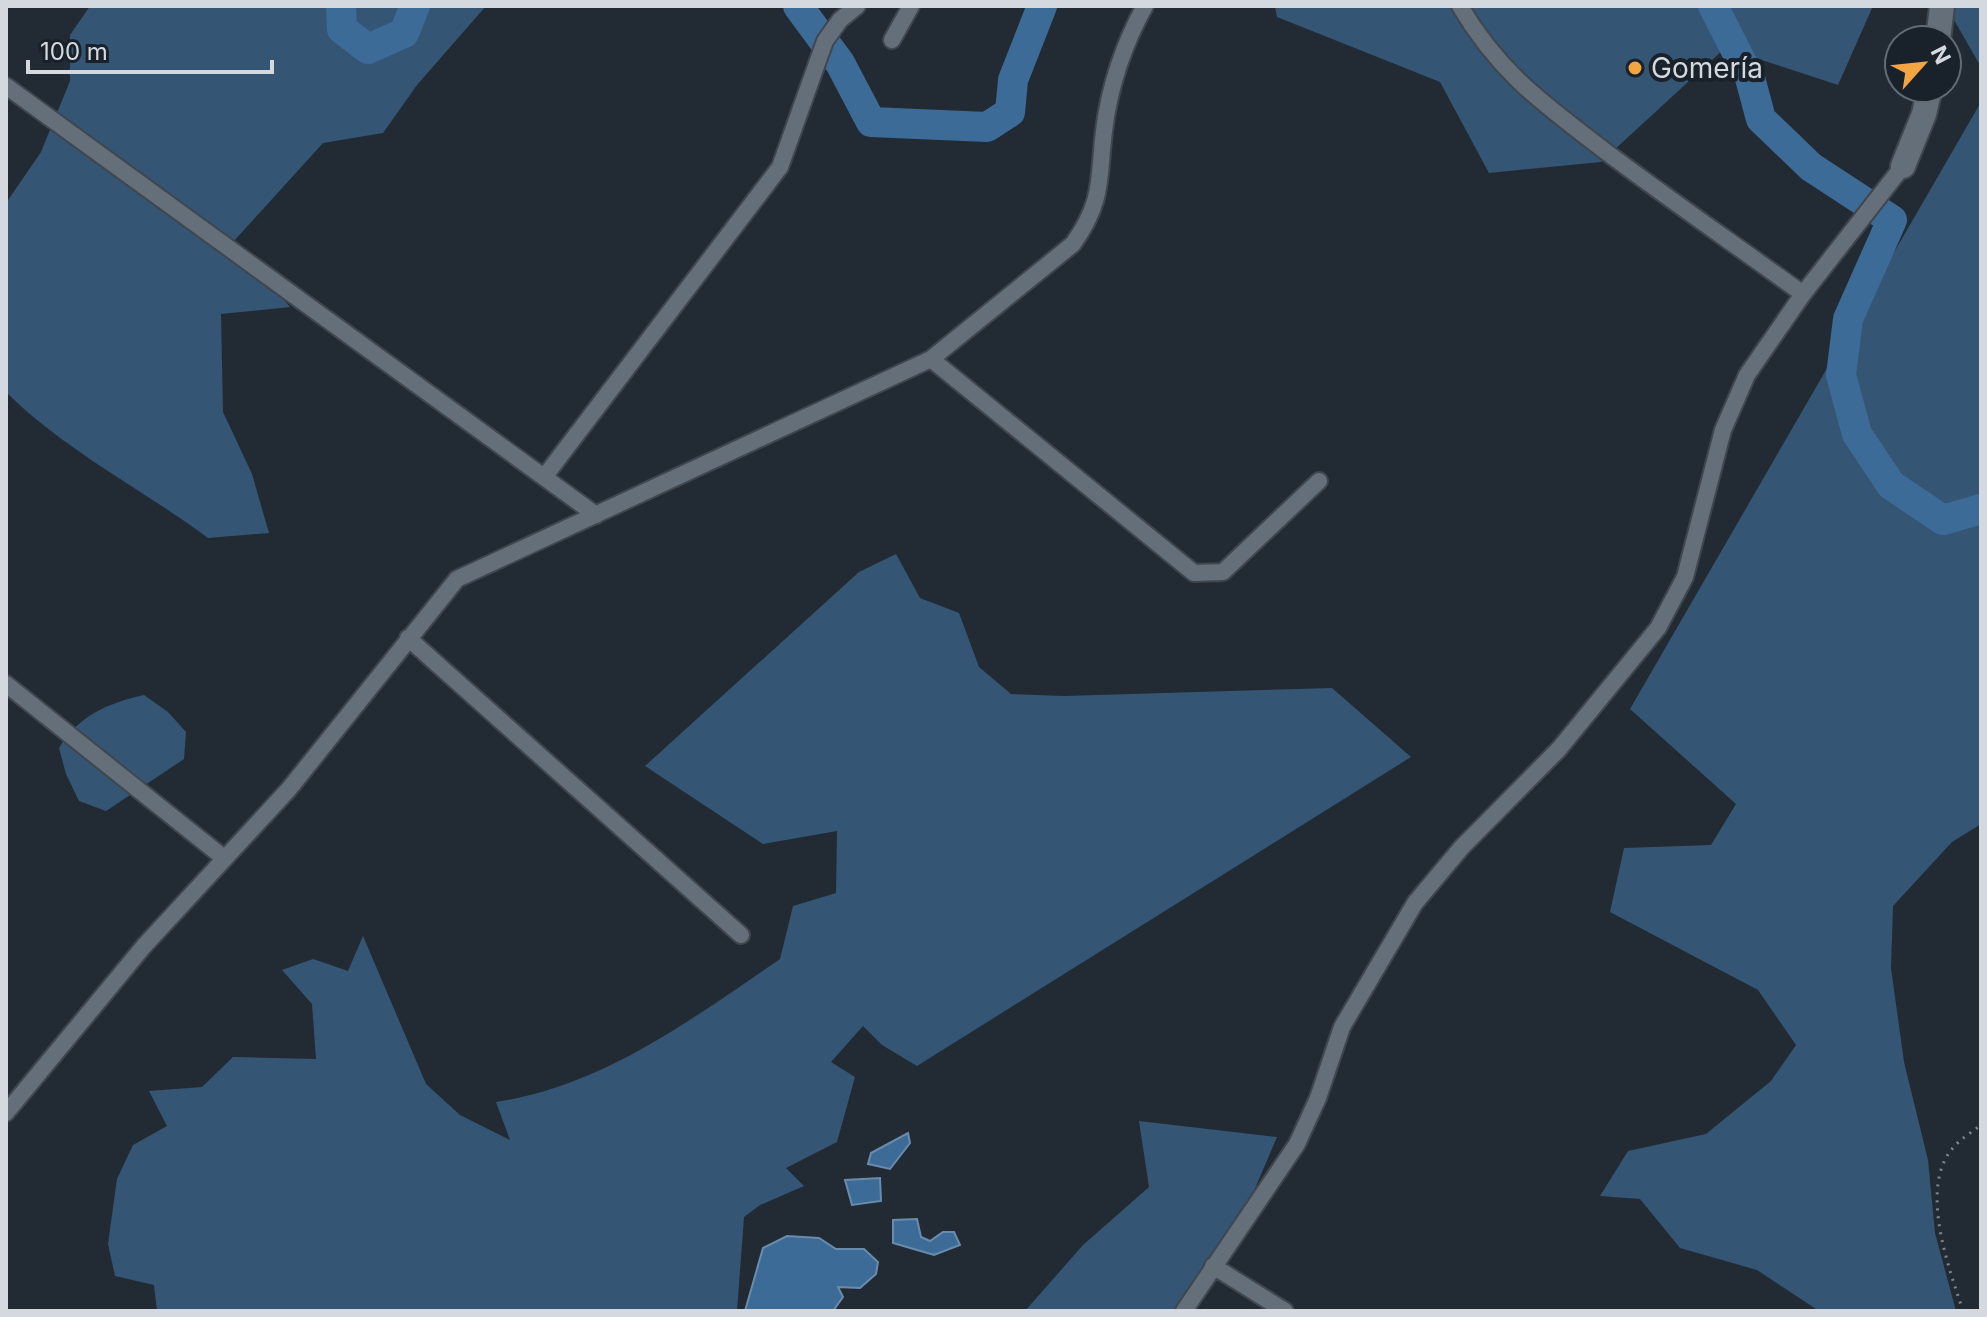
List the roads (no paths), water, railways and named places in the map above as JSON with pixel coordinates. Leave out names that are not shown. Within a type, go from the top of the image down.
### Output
[{"type":"street","points":[[545,476],[780,167],[825,41],[840,20],[857,6]]},
{"type":"street","points":[[892,40],[911,6]]},
{"type":"street","points":[[6,1113],[144,946],[289,789],[457,579],[931,359],[1073,244],[1087,224],[1099,195],[1104,130],[1113,85],[1134,25],[1145,6]]},
{"type":"street","points":[[1460,6],[1483,44],[1517,82],[1642,179],[1803,294]]},
{"type":"street","points":[[6,86],[596,515]]},
{"type":"street","points":[[1184,1311],[1297,1144],[1318,1098],[1342,1027],[1415,903],[1462,847],[1559,749],[1658,628],[1685,577],[1723,430],[1747,375],[1803,294],[1903,166],[1926,104]]},
{"type":"street","points":[[931,359],[1194,573],[1223,572],[1319,481]]},
{"type":"street","points":[[408,638],[741,935]]},
{"type":"street","points":[[6,684],[224,858]]},
{"type":"street","points":[[1213,1266],[1285,1311]]},
{"type":"waterway","points":[[341,6],[342,29],[368,49],[404,33],[415,6]]},
{"type":"waterway","points":[[798,6],[840,63],[871,122],[987,127],[1010,112],[1013,80],[1042,6]]},
{"type":"waterway","points":[[1713,6],[1750,78],[1761,119],[1811,167],[1892,220],[1848,319],[1841,375],[1857,434],[1891,485],[1943,520],[1981,509]]},
{"type":"place","name":"Gomería","points":[[1635,68]]}]
